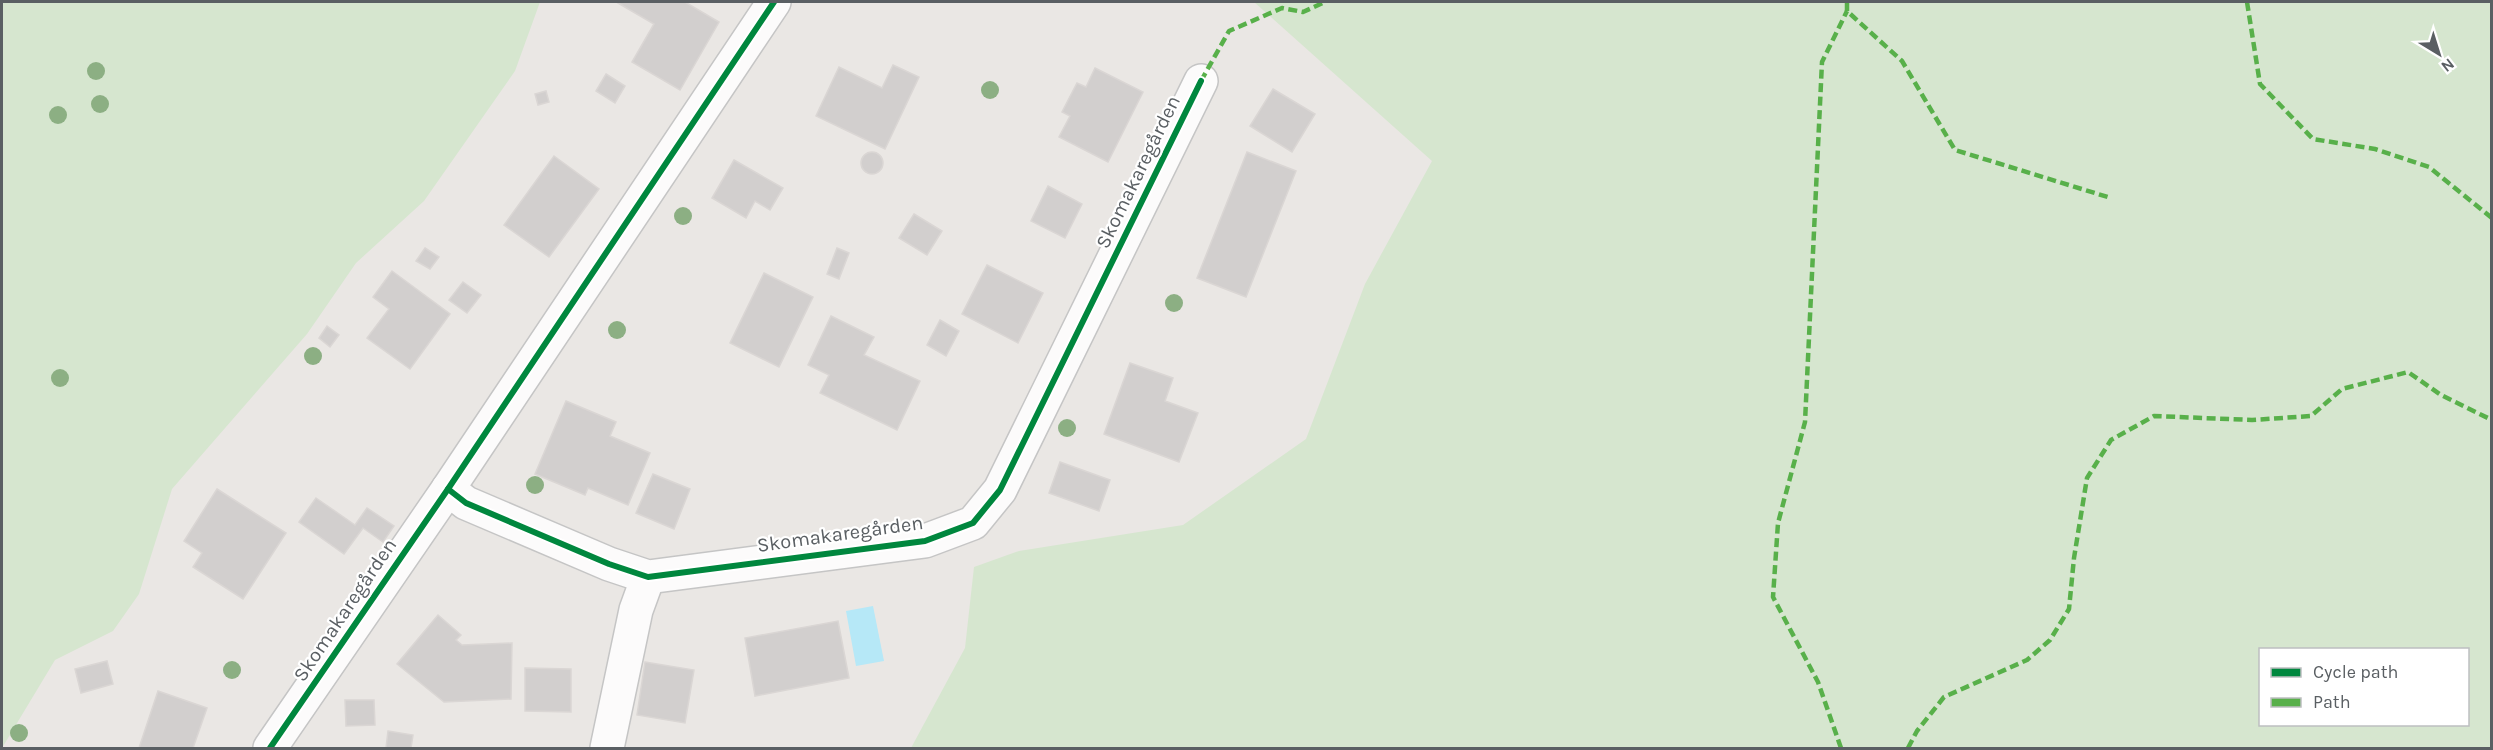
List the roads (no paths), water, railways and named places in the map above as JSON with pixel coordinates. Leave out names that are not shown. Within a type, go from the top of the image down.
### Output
[{"type":"street","name":"Skomakaregården","points":[[270,748],[448,489],[774,2]]},
{"type":"street","name":"Skomakaregården","points":[[448,489],[466,503],[609,564],[648,577],[925,541],[973,523],[1000,490],[1201,81]]},
{"type":"street","points":[[607,748],[636,610],[648,577]]},
{"type":"water","points":[[873,606],[884,661],[856,666],[846,611]]}]
